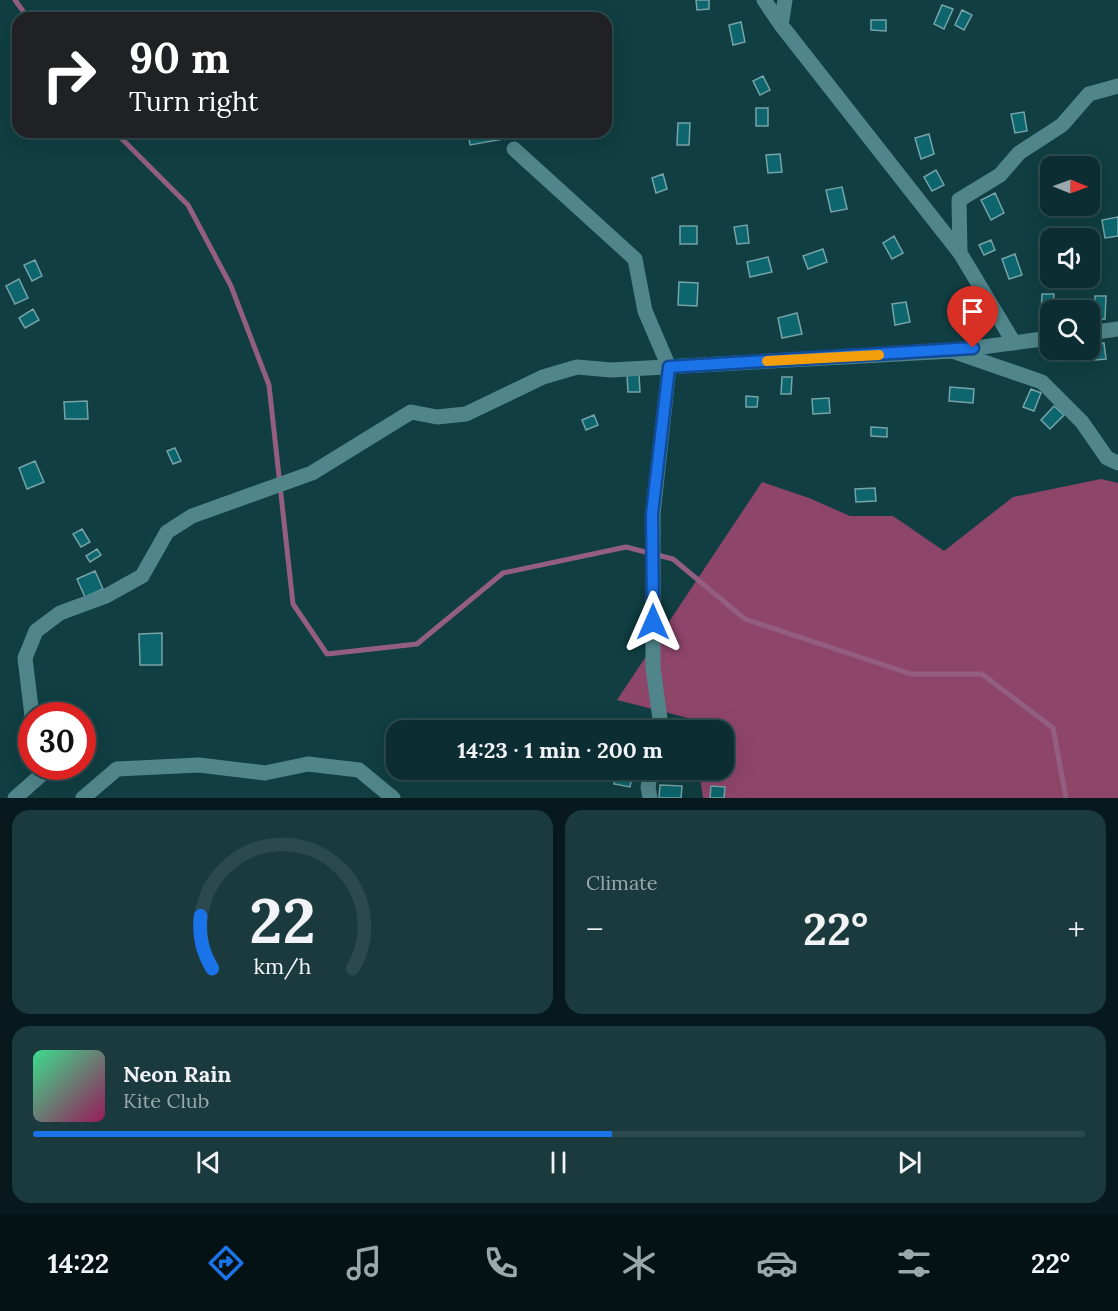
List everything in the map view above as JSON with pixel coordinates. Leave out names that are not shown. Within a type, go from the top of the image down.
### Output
[{"type":"street","points":[[764,0],[781,25],[960,253],[1014,343]]},
{"type":"street","points":[[781,25],[785,0]]},
{"type":"street","points":[[960,253],[959,200],[1000,175],[1018,153],[1062,126],[1089,94],[1118,86]]},
{"type":"street","points":[[513,149],[635,259],[645,311],[669,367],[652,514],[653,668],[660,720]]},
{"type":"street","points":[[1100,331],[1118,329]]},
{"type":"street","points":[[30,702],[25,658],[36,631],[60,614],[106,596],[142,576],[167,532],[192,516],[312,473],[411,412],[437,417],[466,414],[543,377],[577,367],[611,370],[952,351],[1040,339]]},
{"type":"street","points":[[952,351],[1042,382],[1082,422],[1107,458],[1118,463]]},
{"type":"street","points":[[83,798],[117,770],[199,765],[265,773],[308,764],[359,770],[393,798]]},
{"type":"street","points":[[15,798],[35,780]]},
{"type":"street","points":[[649,780],[650,798]]},
{"type":"shaded area","points":[[1101,479],[1118,483],[1118,798],[703,798],[700,780],[734,780],[734,720],[692,720],[617,700],[762,482],[809,498],[850,516],[893,516],[944,551],[1013,497]]},
{"type":"building","points":[[696,0],[709,0],[709,9],[697,10]]},
{"type":"building","points":[[942,5],[953,9],[944,29],[934,24]]},
{"type":"building","points":[[962,10],[972,15],[964,30],[955,25]]},
{"type":"building","points":[[871,20],[886,20],[886,31],[871,30]]},
{"type":"building","points":[[741,22],[745,42],[733,45],[729,25]]},
{"type":"building","points":[[763,76],[770,90],[760,95],[753,81]]},
{"type":"building","points":[[756,108],[768,108],[768,126],[756,126]]},
{"type":"building","points":[[1024,112],[1027,131],[1015,133],[1011,114]]},
{"type":"building","points":[[678,123],[690,123],[689,145],[677,145]]},
{"type":"building","points":[[929,134],[934,154],[921,159],[915,138]]},
{"type":"building","points":[[469,138],[504,138],[504,139],[470,145]]},
{"type":"building","points":[[780,154],[782,172],[768,173],[766,155]]},
{"type":"building","points":[[936,170],[944,185],[932,191],[924,177]]},
{"type":"building","points":[[663,174],[667,189],[656,193],[652,178]]},
{"type":"building","points":[[842,187],[847,209],[831,212],[826,190]]},
{"type":"building","points":[[995,193],[1004,213],[991,220],[981,200]]},
{"type":"building","points":[[1118,217],[1118,236],[1105,238],[1102,220]]},
{"type":"building","points":[[747,225],[749,243],[737,244],[734,227]]},
{"type":"building","points":[[680,226],[697,226],[697,244],[680,244]]},
{"type":"building","points":[[894,236],[903,253],[892,259],[883,243]]},
{"type":"building","points":[[991,240],[995,250],[984,255],[979,245]]},
{"type":"building","points":[[823,249],[827,262],[808,269],[803,256]]},
{"type":"building","points":[[1015,254],[1022,275],[1009,279],[1002,259]]},
{"type":"building","points":[[768,257],[772,272],[750,277],[747,262]]},
{"type":"building","points":[[35,260],[42,276],[32,281],[24,265]]},
{"type":"building","points":[[19,279],[28,298],[15,304],[6,286]]},
{"type":"building","points":[[679,282],[698,283],[697,306],[678,305]]},
{"type":"building","points":[[1042,294],[1054,294],[1054,300],[1042,300]]},
{"type":"building","points":[[1095,296],[1106,296],[1105,319],[1100,319],[1100,300],[1095,300]]},
{"type":"building","points":[[906,302],[910,322],[895,325],[892,304]]},
{"type":"building","points":[[33,309],[39,320],[25,328],[19,318]]},
{"type":"building","points":[[797,313],[802,334],[782,338],[778,318]]},
{"type":"building","points":[[1104,343],[1106,359],[1100,360],[1100,344]]},
{"type":"building","points":[[639,374],[640,392],[628,392],[627,375]]},
{"type":"building","points":[[782,377],[792,377],[791,394],[781,394]]},
{"type":"building","points":[[950,387],[974,389],[973,403],[949,401]]},
{"type":"building","points":[[1031,389],[1041,393],[1034,411],[1023,407]]},
{"type":"building","points":[[746,396],[758,397],[757,407],[746,407]]},
{"type":"building","points":[[829,398],[830,413],[813,414],[812,399]]},
{"type":"building","points":[[87,401],[88,419],[65,419],[64,402]]},
{"type":"building","points":[[1054,406],[1064,415],[1050,429],[1041,420]]},
{"type":"building","points":[[594,415],[598,425],[586,430],[582,420]]},
{"type":"building","points":[[871,427],[887,428],[887,437],[871,436]]},
{"type":"building","points":[[175,448],[181,461],[173,464],[167,451]]},
{"type":"building","points":[[35,461],[44,482],[27,489],[19,468]]},
{"type":"building","points":[[875,488],[876,501],[856,502],[855,489]]},
{"type":"building","points":[[82,529],[90,542],[81,547],[73,534]]},
{"type":"building","points":[[97,549],[101,555],[90,562],[86,556]]},
{"type":"building","points":[[95,571],[103,589],[85,597],[77,579]]},
{"type":"building","points":[[162,633],[162,665],[140,665],[139,634]]},
{"type":"building","points":[[615,780],[631,780],[630,787],[614,784]]},
{"type":"building","points":[[660,785],[682,786],[681,798],[659,798]]},
{"type":"building","points":[[711,786],[725,787],[724,798],[710,798]]},
{"type":"waterway","points":[[15,0],[24,12]]},
{"type":"waterway","points":[[121,138],[188,205],[231,286],[269,385],[293,604],[327,654],[417,644],[503,573],[626,547],[673,559],[745,619],[911,674],[982,674],[1053,728],[1066,798]]},
{"type":"slow traffic","points":[[767,361],[879,355]]},
{"type":"route","points":[[653,622],[652,514],[669,367],[973,348]]}]
